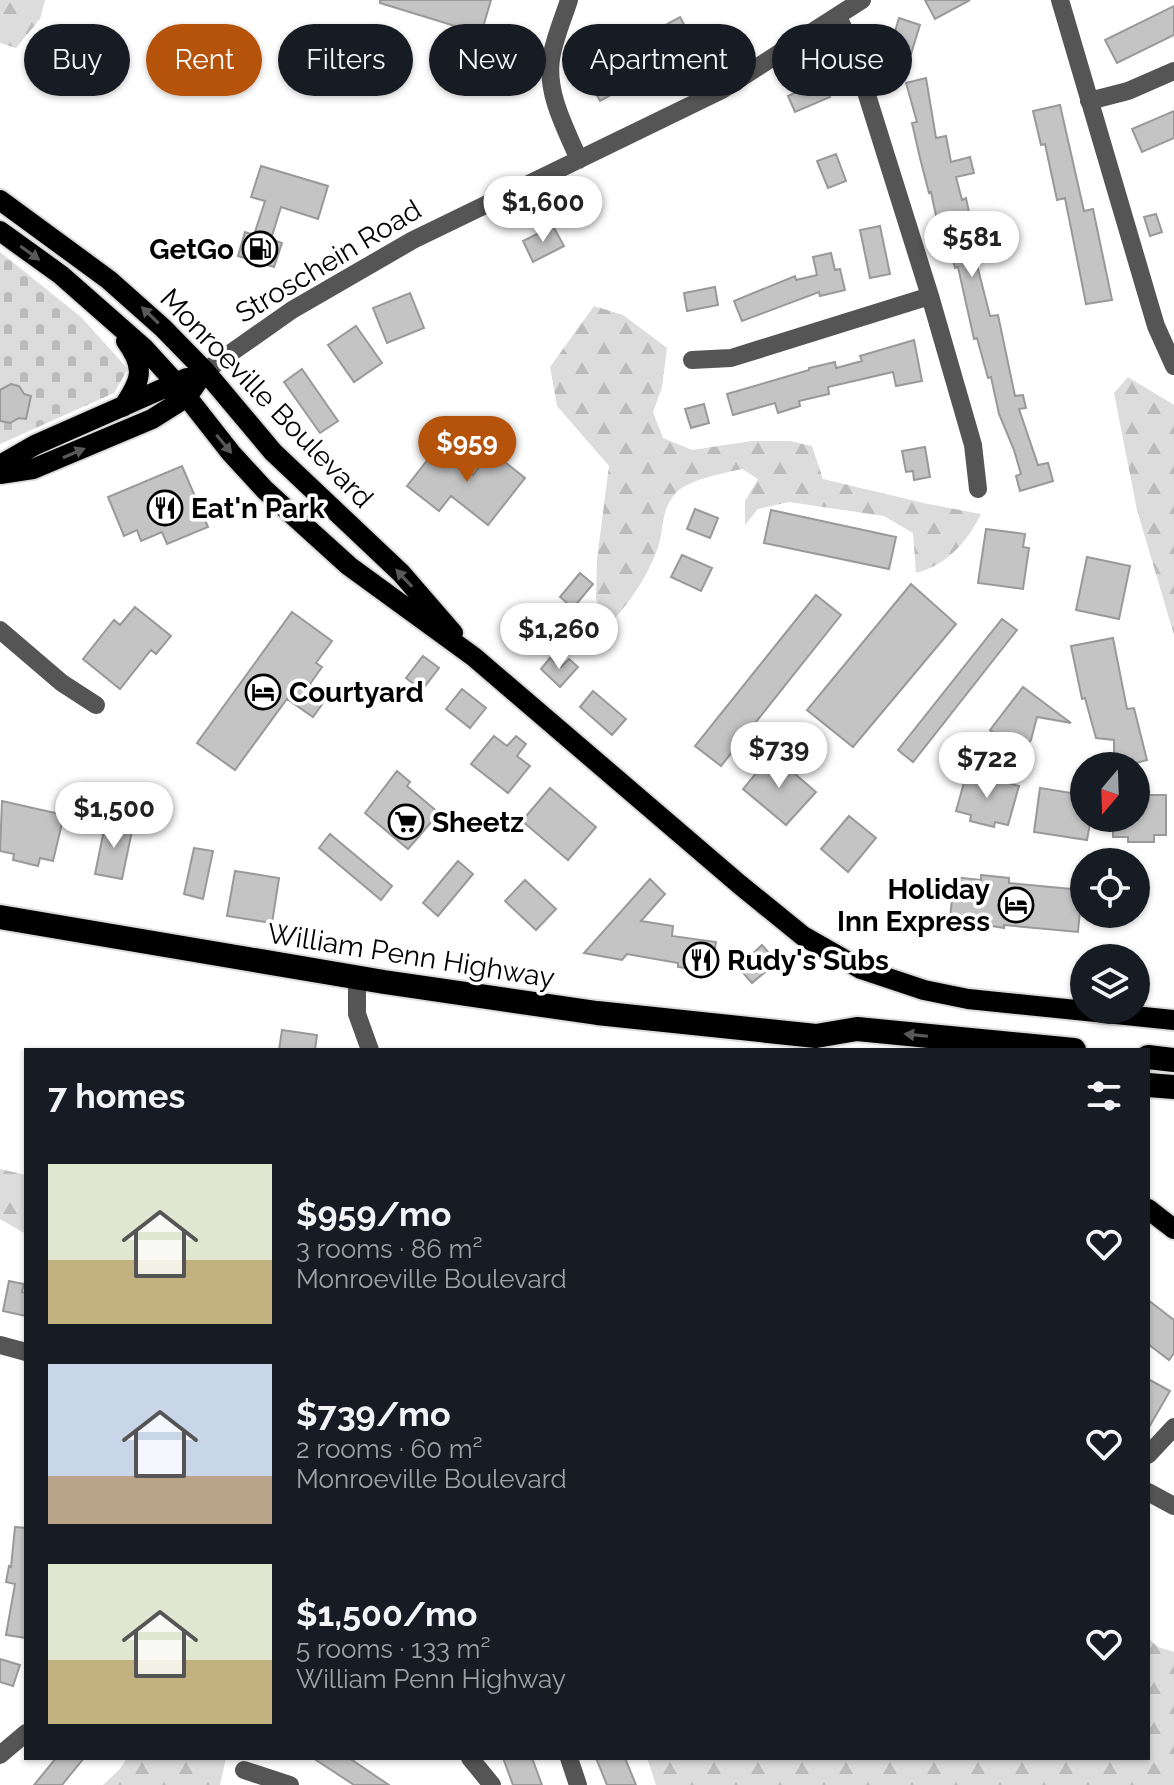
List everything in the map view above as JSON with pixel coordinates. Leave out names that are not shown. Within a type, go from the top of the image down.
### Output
[{"type":"highway","name":"William Penn Highway","points":[[0,917],[357,978],[569,1009],[816,1036],[857,1029],[1045,1048]]},
{"type":"highway","name":"William Penn Highway","points":[[816,1036],[837,1048]]},
{"type":"highway","points":[[1150,1057],[1174,1060]]},
{"type":"highway","points":[[1150,1085],[1174,1087]]},
{"type":"main road","name":"Monroeville Boulevard","points":[[0,200],[138,303],[205,371],[273,452],[401,573],[474,657]]},
{"type":"main road","name":"Monroeville Boulevard","points":[[0,231],[61,275],[144,348],[231,453],[302,525],[391,599],[474,657],[778,917],[841,960],[903,985],[946,995],[1174,1020]]},
{"type":"main road","points":[[102,309],[139,363],[138,380],[123,407]]},
{"type":"main road","name":"Stroschein Road","points":[[0,474],[33,469],[152,419],[205,371]]},
{"type":"main road","name":"Stroschein Road","points":[[0,465],[35,445],[123,407],[181,390]]},
{"type":"main road","points":[[1150,1211],[1174,1229]]},
{"type":"street","points":[[569,0],[553,49],[550,71],[555,100],[579,160]]},
{"type":"street","name":"Stroschein Road","points":[[205,371],[292,310],[413,240],[722,90],[862,0]]},
{"type":"street","points":[[1060,0],[1156,326],[1174,366]]},
{"type":"street","points":[[838,17],[851,44],[930,296],[973,445],[978,489]]},
{"type":"street","points":[[1089,101],[1128,91],[1174,71]]},
{"type":"street","points":[[692,360],[731,358],[930,296]]},
{"type":"street","points":[[0,630],[62,683],[96,705]]},
{"type":"street","points":[[357,978],[357,1014],[369,1048]]},
{"type":"street","points":[[0,1345],[24,1351]]},
{"type":"street","points":[[1150,1453],[1174,1427]]},
{"type":"street","points":[[1150,1493],[1174,1506]]},
{"type":"street","points":[[0,1755],[24,1735]]},
{"type":"street","points":[[472,1760],[492,1785]]},
{"type":"street","points":[[570,1760],[578,1785]]},
{"type":"street","points":[[244,1771],[290,1785]]},
{"type":"green space","points":[[0,0],[45,0],[36,24],[24,24],[24,38],[16,48],[0,43]]},
{"type":"green space","points":[[0,252],[81,317],[128,369],[114,393],[0,444]]},
{"type":"green space","points":[[594,306],[623,315],[667,348],[662,387],[653,412],[663,438],[692,450],[752,441],[790,441],[812,446],[823,479],[981,514],[955,551],[937,564],[916,573],[913,533],[884,516],[789,502],[758,509],[745,525],[745,501],[758,479],[742,469],[705,478],[679,490],[670,501],[658,547],[648,570],[629,601],[605,629],[596,598],[597,559],[609,466],[557,406],[550,367]]},
{"type":"green space","points":[[1128,377],[1174,405],[1174,635],[1137,510],[1114,393]]},
{"type":"green space","points":[[0,1169],[24,1175],[24,1233],[0,1219]]},
{"type":"green space","points":[[1150,1640],[1158,1647],[1174,1652],[1174,1785],[656,1785],[648,1760],[1150,1760]]},
{"type":"green space","points":[[126,1760],[226,1760],[220,1785],[103,1785]]},
{"type":"building","points":[[380,0],[491,0],[484,24],[448,24],[380,3]]},
{"type":"building","points":[[925,0],[970,0],[935,19]]},
{"type":"building","points":[[1174,6],[1174,35],[1117,63],[1105,40]]},
{"type":"building","points":[[680,17],[684,24],[667,24]]},
{"type":"building","points":[[899,18],[920,25],[912,51],[912,24],[897,24]]},
{"type":"building","points":[[926,78],[936,138],[946,136],[951,162],[970,157],[974,173],[956,177],[962,200],[966,198],[970,217],[965,218],[990,316],[998,315],[1015,396],[1023,395],[1026,408],[1019,409],[1038,465],[1048,463],[1053,481],[1020,491],[1016,476],[1021,474],[1014,450],[999,414],[991,377],[988,378],[977,338],[974,339],[958,267],[955,268],[945,228],[939,230],[929,193],[912,123],[917,122],[910,96],[912,82]]},
{"type":"building","points":[[788,96],[830,97],[795,112]]},
{"type":"building","points":[[1060,105],[1084,211],[1093,209],[1112,300],[1086,304],[1065,198],[1057,200],[1045,144],[1041,145],[1033,111]]},
{"type":"building","points":[[1174,111],[1174,138],[1142,152],[1132,129]]},
{"type":"building","points":[[836,154],[846,181],[828,188],[817,161]]},
{"type":"building","points":[[261,166],[328,186],[318,219],[281,207],[271,239],[282,243],[274,267],[238,256],[245,232],[254,235],[265,201],[251,197]]},
{"type":"building","points":[[1156,214],[1162,232],[1150,236],[1144,217]]},
{"type":"building","points":[[553,226],[564,246],[533,262],[523,241]]},
{"type":"building","points":[[880,226],[890,274],[870,278],[860,230]]},
{"type":"building","points":[[831,253],[835,270],[840,269],[845,290],[820,296],[819,292],[742,321],[734,301],[795,276],[796,280],[817,275],[813,257]]},
{"type":"building","points":[[715,287],[718,305],[687,311],[684,293]]},
{"type":"building","points":[[410,293],[424,328],[387,343],[373,308]]},
{"type":"building","points":[[356,326],[382,363],[354,382],[328,345]]},
{"type":"building","points":[[914,340],[922,381],[896,386],[893,372],[828,387],[829,394],[799,401],[800,406],[778,413],[775,403],[733,415],[727,394],[809,368],[835,362],[836,368],[862,361],[860,356]]},
{"type":"building","points":[[302,369],[338,421],[320,433],[284,382]]},
{"type":"building","points":[[11,384],[19,386],[24,394],[31,396],[26,419],[19,418],[10,423],[0,421],[0,390]]},
{"type":"building","points":[[704,404],[709,423],[691,428],[685,409]]},
{"type":"building","points":[[925,447],[930,477],[914,480],[913,471],[906,472],[902,451]]},
{"type":"building","points":[[437,448],[473,475],[491,451],[525,478],[488,525],[451,496],[439,511],[407,486]]},
{"type":"building","points":[[182,466],[208,527],[167,544],[162,532],[141,541],[137,530],[124,536],[108,497]]},
{"type":"building","points":[[695,509],[718,518],[710,538],[687,529]]},
{"type":"building","points":[[771,510],[896,537],[889,569],[764,543]]},
{"type":"building","points":[[986,529],[1025,534],[1023,547],[1029,548],[1023,589],[978,583]]},
{"type":"building","points":[[682,555],[712,568],[701,591],[671,577]]},
{"type":"building","points":[[1087,557],[1130,566],[1119,619],[1076,610]]},
{"type":"building","points":[[580,573],[593,584],[573,608],[560,597]]},
{"type":"building","points":[[911,584],[956,624],[853,747],[807,710]]},
{"type":"building","points":[[816,595],[841,615],[721,766],[695,746]]},
{"type":"building","points":[[135,607],[171,636],[156,654],[151,650],[120,689],[83,659],[114,620],[120,625]]},
{"type":"building","name":"Courtyard","points":[[292,612],[332,641],[316,663],[322,667],[310,684],[328,696],[313,717],[287,699],[235,770],[197,743]]},
{"type":"building","points":[[1002,619],[1017,630],[913,762],[898,750]]},
{"type":"building","points":[[1113,638],[1127,709],[1134,708],[1145,752],[1114,752],[1114,740],[1096,738],[1085,698],[1082,699],[1071,646]]},
{"type":"building","points":[[423,656],[439,668],[422,690],[406,678]]},
{"type":"building","points":[[550,658],[561,667],[569,659],[578,667],[560,687],[541,669]]},
{"type":"building","points":[[1023,687],[1071,723],[1037,717],[1031,740],[1021,753],[990,730]]},
{"type":"building","points":[[462,689],[486,708],[470,728],[446,709]]},
{"type":"building","points":[[593,691],[626,719],[612,735],[580,707]]},
{"type":"building","points":[[494,736],[507,746],[516,736],[526,744],[517,756],[530,766],[508,793],[471,764]]},
{"type":"building","points":[[772,754],[816,792],[786,825],[743,789]]},
{"type":"building","points":[[397,771],[410,782],[407,786],[439,813],[408,849],[365,813]]},
{"type":"building","points":[[967,772],[1019,786],[1008,825],[995,822],[994,827],[970,821],[971,815],[956,811]]},
{"type":"building","points":[[550,788],[596,827],[568,860],[522,821]]},
{"type":"building","points":[[1040,788],[1070,793],[1070,832],[1088,832],[1087,840],[1034,832]]},
{"type":"building","points":[[1150,795],[1166,795],[1166,835],[1154,835],[1154,842],[1128,842],[1128,837],[1113,837],[1113,832],[1150,832]]},
{"type":"building","points":[[2,801],[64,815],[53,861],[40,858],[38,866],[13,860],[14,854],[0,851]]},
{"type":"building","points":[[849,816],[876,838],[848,872],[821,849]]},
{"type":"building","points":[[106,820],[133,826],[122,879],[95,874]]},
{"type":"building","points":[[330,834],[392,886],[381,900],[319,848]]},
{"type":"building","points":[[194,848],[213,851],[203,899],[184,894]]},
{"type":"building","points":[[458,861],[473,874],[438,916],[423,903]]},
{"type":"building","points":[[235,871],[279,878],[272,923],[227,916]]},
{"type":"building","name":"Holiday Inn Express","points":[[981,875],[1009,878],[1009,883],[1070,889],[1070,928],[1078,928],[1078,932],[1004,925],[1004,928],[950,919],[954,877],[981,880]]},
{"type":"building","points":[[650,879],[665,894],[641,921],[673,926],[672,936],[716,942],[711,972],[627,954],[622,960],[584,953]]},
{"type":"building","points":[[525,880],[556,909],[536,930],[505,901]]},
{"type":"building","points":[[762,945],[777,962],[752,983],[738,967]]},
{"type":"building","points":[[282,1030],[317,1035],[315,1048],[279,1048]]},
{"type":"building","points":[[9,1281],[24,1284],[24,1316],[3,1311]]},
{"type":"building","points":[[1150,1302],[1174,1320],[1174,1353],[1169,1360],[1150,1346]]},
{"type":"building","points":[[1150,1380],[1170,1391],[1150,1426]]},
{"type":"building","points":[[15,1527],[24,1528],[24,1638],[6,1635],[15,1584],[6,1582],[11,1567]]},
{"type":"building","points":[[0,1659],[20,1665],[13,1686],[0,1682]]},
{"type":"building","points":[[54,1760],[82,1760],[62,1785],[34,1785]]},
{"type":"building","points":[[316,1760],[352,1760],[389,1785],[354,1785]]},
{"type":"building","points":[[504,1760],[533,1760],[542,1785],[513,1785]]},
{"type":"building","points":[[597,1760],[626,1760],[636,1785],[607,1785]]},
{"type":"place","name":"GetGo","points":[[260,249]]},
{"type":"place","name":"Eat'n Park","points":[[165,508]]},
{"type":"place","name":"Courtyard","points":[[263,692]]},
{"type":"place","name":"Sheetz","points":[[406,822]]},
{"type":"place","name":"Holiday Inn Express","points":[[1016,905]]},
{"type":"place","name":"Rudy's Subs","points":[[701,960]]}]
